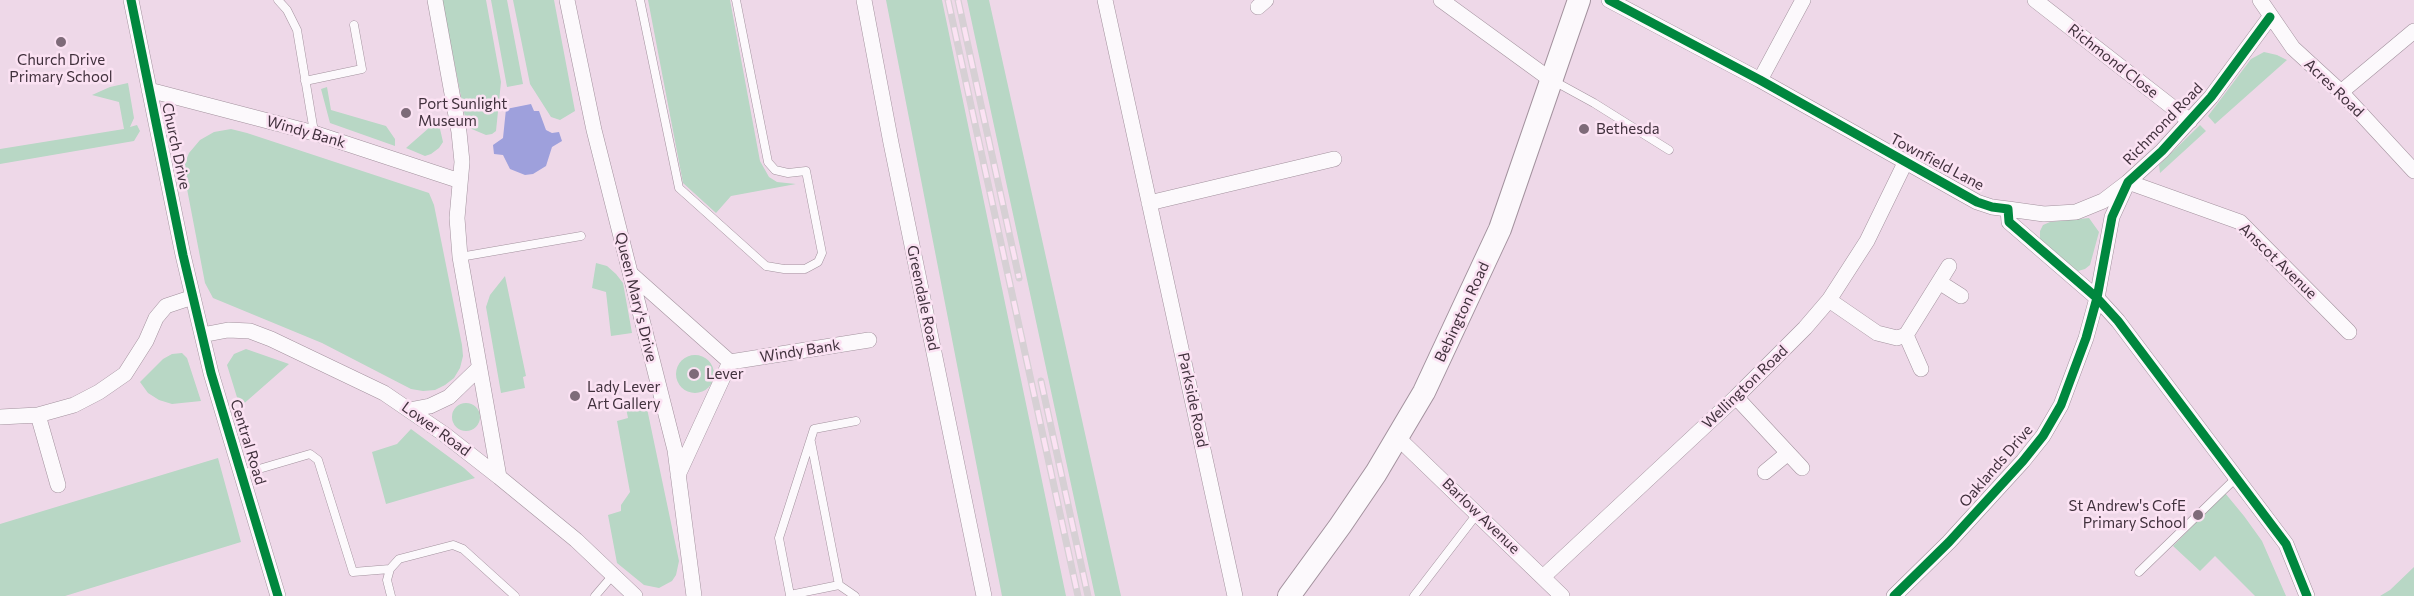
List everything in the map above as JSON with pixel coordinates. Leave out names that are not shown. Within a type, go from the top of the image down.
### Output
[{"type":"main road","name":"Bebington Road","points":[[1288,596],[1340,526],[1398,438],[1424,393],[1500,229],[1579,0]]},
{"type":"street","name":"Church Drive","points":[[130,0],[193,297]]},
{"type":"street","points":[[435,0],[459,132],[462,162],[457,218],[460,257],[499,477]]},
{"type":"street","name":"Queen Mary's Drive","points":[[567,0],[594,130],[675,450],[694,596]]},
{"type":"street","name":"Greendale Road","points":[[864,0],[984,596]]},
{"type":"street","name":"Parkside Road","points":[[1105,0],[1235,596]]},
{"type":"street","points":[[1441,0],[1551,80]]},
{"type":"street","name":"Townfield Lane","points":[[1609,0],[1760,80],[1977,202],[2008,209]]},
{"type":"street","points":[[1760,80],[1803,0]]},
{"type":"street","name":"Richmond Close","points":[[2035,0],[2190,122]]},
{"type":"street","name":"Acres Road","points":[[2260,0],[2293,48],[2341,92],[2414,171]]},
{"type":"street","name":"Richmond Road","points":[[2008,209],[2044,214],[2076,212],[2103,201],[2128,182],[2190,122],[2270,17]]},
{"type":"street","points":[[2341,92],[2414,31]]},
{"type":"street","name":"Windy Bank","points":[[149,90],[314,133],[460,181]]},
{"type":"street","points":[[1149,203],[1334,159]]},
{"type":"street","name":"Wellington Road","points":[[1543,577],[1736,397],[1829,300],[1867,241],[1905,163]]},
{"type":"street","name":"Richmond Road","points":[[2097,298],[2112,217],[2128,182]]},
{"type":"street","name":"Anscot Avenue","points":[[2128,182],[2240,222],[2349,332]]},
{"type":"street","points":[[2008,209],[2009,222],[2097,298],[2118,321],[2286,544],[2307,596]]},
{"type":"street","points":[[1829,300],[1877,333],[1898,338],[1906,335],[1949,266]]},
{"type":"street","points":[[631,274],[730,362],[678,476]]},
{"type":"street","points":[[1939,282],[1962,296]]},
{"type":"street","points":[[0,417],[38,415],[75,405],[125,374],[146,341],[156,318],[166,306],[193,297]]},
{"type":"street","name":"Central Road","points":[[193,297],[211,373],[278,596]]},
{"type":"street","name":"Oaklands Drive","points":[[1894,596],[1949,542],[2043,436],[2061,405],[2072,377],[2097,298]]},
{"type":"street","name":"Lower Road","points":[[202,335],[228,330],[250,331],[384,393],[499,477],[576,540],[634,596]]},
{"type":"street","points":[[1906,335],[1920,369]]},
{"type":"street","name":"Windy Bank","points":[[730,362],[869,340]]},
{"type":"street","points":[[409,410],[430,406],[449,397],[479,368]]},
{"type":"street","points":[[1736,397],[1802,468]]},
{"type":"street","points":[[38,415],[58,485]]},
{"type":"street","name":"Barlow Avenue","points":[[1398,438],[1478,513],[1559,595]]},
{"type":"street","points":[[1765,472],[1788,453]]},
{"type":"lane","points":[[278,0],[287,10],[297,30],[314,133]]},
{"type":"lane","points":[[640,0],[679,188],[766,266],[805,269],[818,262],[822,253],[806,171],[788,173],[775,170],[768,162],[736,0]]},
{"type":"lane","points":[[305,81],[362,69],[354,25]]},
{"type":"lane","points":[[1551,80],[1594,103],[1669,150]]},
{"type":"lane","points":[[460,257],[581,236]]},
{"type":"lane","points":[[839,585],[790,596],[779,538],[814,429],[856,420]]},
{"type":"lane","points":[[811,440],[839,585],[855,596]]},
{"type":"lane","points":[[242,474],[310,454],[318,460],[352,572],[390,569]]},
{"type":"lane","points":[[2139,572],[2236,478]]},
{"type":"lane","points":[[1414,596],[1478,513]]},
{"type":"lane","points":[[391,596],[387,579],[390,569],[399,560],[453,545],[463,549],[515,596]]},
{"type":"lane","points":[[595,596],[613,575]]},
{"type":"green space","points":[[442,0],[486,0],[501,82],[496,131],[492,134],[486,135],[467,127]]},
{"type":"green space","points":[[491,0],[507,0],[523,84],[507,87]]},
{"type":"green space","points":[[513,0],[554,0],[575,111],[560,120],[551,117],[530,84]]},
{"type":"green space","points":[[648,0],[730,0],[760,161],[769,177],[777,182],[796,184],[731,196],[716,213],[683,183]]},
{"type":"green space","points":[[886,0],[942,0],[1066,596],[1002,596]]},
{"type":"green space","points":[[967,0],[989,0],[1121,596],[1095,596]]},
{"type":"green space","points":[[2264,52],[2287,60],[2215,124],[2208,116],[2251,59]]},
{"type":"green space","points":[[128,83],[134,118],[130,127],[137,125],[140,131],[134,141],[0,164],[0,149],[124,129],[119,102],[92,95],[110,87]]},
{"type":"green space","points":[[327,87],[331,110],[386,126],[395,139],[395,146],[330,123],[321,89]]},
{"type":"green space","points":[[438,120],[443,142],[439,148],[425,156],[406,148]]},
{"type":"green space","points":[[2200,125],[2206,131],[2160,173],[2159,165]]},
{"type":"green space","points":[[231,129],[429,193],[434,205],[462,345],[463,356],[454,378],[435,390],[411,389],[322,343],[213,298],[205,283],[183,168],[189,153],[200,140],[214,132]]},
{"type":"green space","points":[[2089,218],[2099,232],[2090,265],[2078,271],[2070,267],[2040,240],[2040,231],[2043,225],[2050,222]]},
{"type":"green space","points":[[596,263],[607,266],[623,283],[632,333],[611,336],[606,292],[592,288]]},
{"type":"green space","points":[[505,276],[526,376],[523,377],[525,388],[501,393],[486,307],[490,295]]},
{"type":"green space","points":[[246,349],[289,364],[240,407],[227,365],[234,354]]},
{"type":"green space","points":[[182,353],[187,358],[201,401],[172,404],[148,393],[140,382],[163,359],[172,354]]},
{"type":"green space","points":[[695,355],[708,361],[714,374],[708,387],[695,393],[682,387],[676,374],[682,361]]},
{"type":"green space","points":[[645,399],[679,561],[672,581],[659,588],[644,585],[617,563],[608,515],[621,511],[621,505],[630,492],[617,421],[628,418],[625,403]]},
{"type":"green space","points":[[466,403],[476,407],[480,417],[476,427],[466,431],[456,427],[452,417],[456,407]]},
{"type":"green space","points":[[411,429],[475,478],[386,504],[372,452],[397,444]]},
{"type":"green space","points":[[218,458],[241,542],[65,596],[0,596],[0,524]]},
{"type":"green space","points":[[2225,493],[2262,541],[2286,596],[2255,596],[2215,556],[2200,571],[2173,546]]},
{"type":"green space","points":[[2414,567],[2414,596],[2380,596],[2390,590]]},
{"type":"water","points":[[531,104],[534,111],[539,111],[546,130],[552,133],[559,132],[562,141],[552,147],[546,166],[533,174],[525,175],[510,169],[503,155],[494,154],[493,145],[503,138],[506,109]]},
{"type":"railway","points":[[948,0],[1078,596]]},
{"type":"railway","points":[[958,0],[1019,278]]},
{"type":"railway","points":[[1041,381],[1088,596]]},
{"type":"cycle path","points":[[131,0],[183,255],[211,373],[278,596]]},
{"type":"cycle path","points":[[1609,0],[1760,80],[1977,202],[2008,209],[2009,222],[2097,298],[2118,321],[2286,544],[2307,596]]},
{"type":"cycle path","points":[[1894,596],[1949,542],[2043,436],[2061,405],[2086,338],[2097,298],[2112,217],[2128,182],[2162,151],[2211,97],[2270,17]]},
{"type":"place","name":"Church Drive Primary School","points":[[61,42]]},
{"type":"place","name":"Port Sunlight Museum","points":[[406,113]]},
{"type":"place","name":"Bethesda","points":[[1584,129]]},
{"type":"place","name":"Lever","points":[[694,374]]},
{"type":"place","name":"Lady Lever Art Gallery","points":[[575,396]]},
{"type":"place","name":"St Andrew's CofE Primary School","points":[[2198,515]]}]
